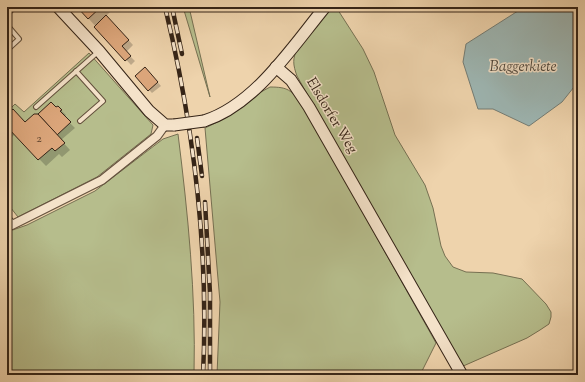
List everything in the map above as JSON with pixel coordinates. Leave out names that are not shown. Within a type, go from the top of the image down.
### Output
[{"type":"street","points":[[58,7],[99,51],[149,111],[169,125]]},
{"type":"street","points":[[10,222],[102,180],[169,125],[204,121],[222,113],[238,103],[259,86],[325,7]]},
{"type":"street","name":"Elsdorfer Weg","points":[[276,67],[291,80],[307,103],[462,375]]},
{"type":"lane","points":[[7,14],[15,7]]},
{"type":"lane","points":[[7,25],[19,39],[7,50]]},
{"type":"lane","points":[[36,107],[99,51]]},
{"type":"lane","points":[[76,71],[102,101],[80,121]]},
{"type":"green space","points":[[183,7],[189,7],[210,97]]},
{"type":"green space","points":[[332,7],[336,7],[363,49],[374,72],[395,135],[425,185],[433,208],[441,246],[445,256],[453,267],[466,272],[493,273],[522,279],[546,304],[551,312],[549,324],[540,330],[527,338],[461,367],[297,76],[294,62],[298,48]]},
{"type":"green space","points":[[89,53],[153,125],[151,134],[97,177],[18,217],[7,203],[7,112],[15,104],[24,112]]},
{"type":"green space","points":[[270,87],[289,90],[302,104],[436,343],[420,375],[217,375],[220,302],[205,128],[226,118]]},
{"type":"green space","points":[[178,134],[185,194],[194,314],[194,375],[7,375],[7,232],[27,225],[95,191],[163,139]]},
{"type":"water","name":"Baggerkiete","points":[[521,7],[578,7],[578,82],[562,102],[529,126],[493,109],[478,109],[463,62],[466,44],[521,9]]},
{"type":"building","points":[[77,7],[101,7],[88,19]]},
{"type":"building","points":[[106,15],[129,40],[122,46],[131,56],[125,61],[94,27]]},
{"type":"building","points":[[145,67],[158,82],[148,91],[135,76]]},
{"type":"building","points":[[51,102],[62,110],[60,111],[71,122],[57,135],[38,114]]},
{"type":"building","points":[[13,109],[25,122],[34,114],[38,114],[65,143],[55,151],[52,148],[38,160],[8,128],[7,129],[7,115]]},
{"type":"railway","points":[[165,7],[184,98],[197,190],[204,282],[203,375]]},
{"type":"railway","points":[[172,7],[182,54]]},
{"type":"railway","points":[[197,138],[202,176]]},
{"type":"railway","points":[[205,202],[210,293],[210,375]]}]
